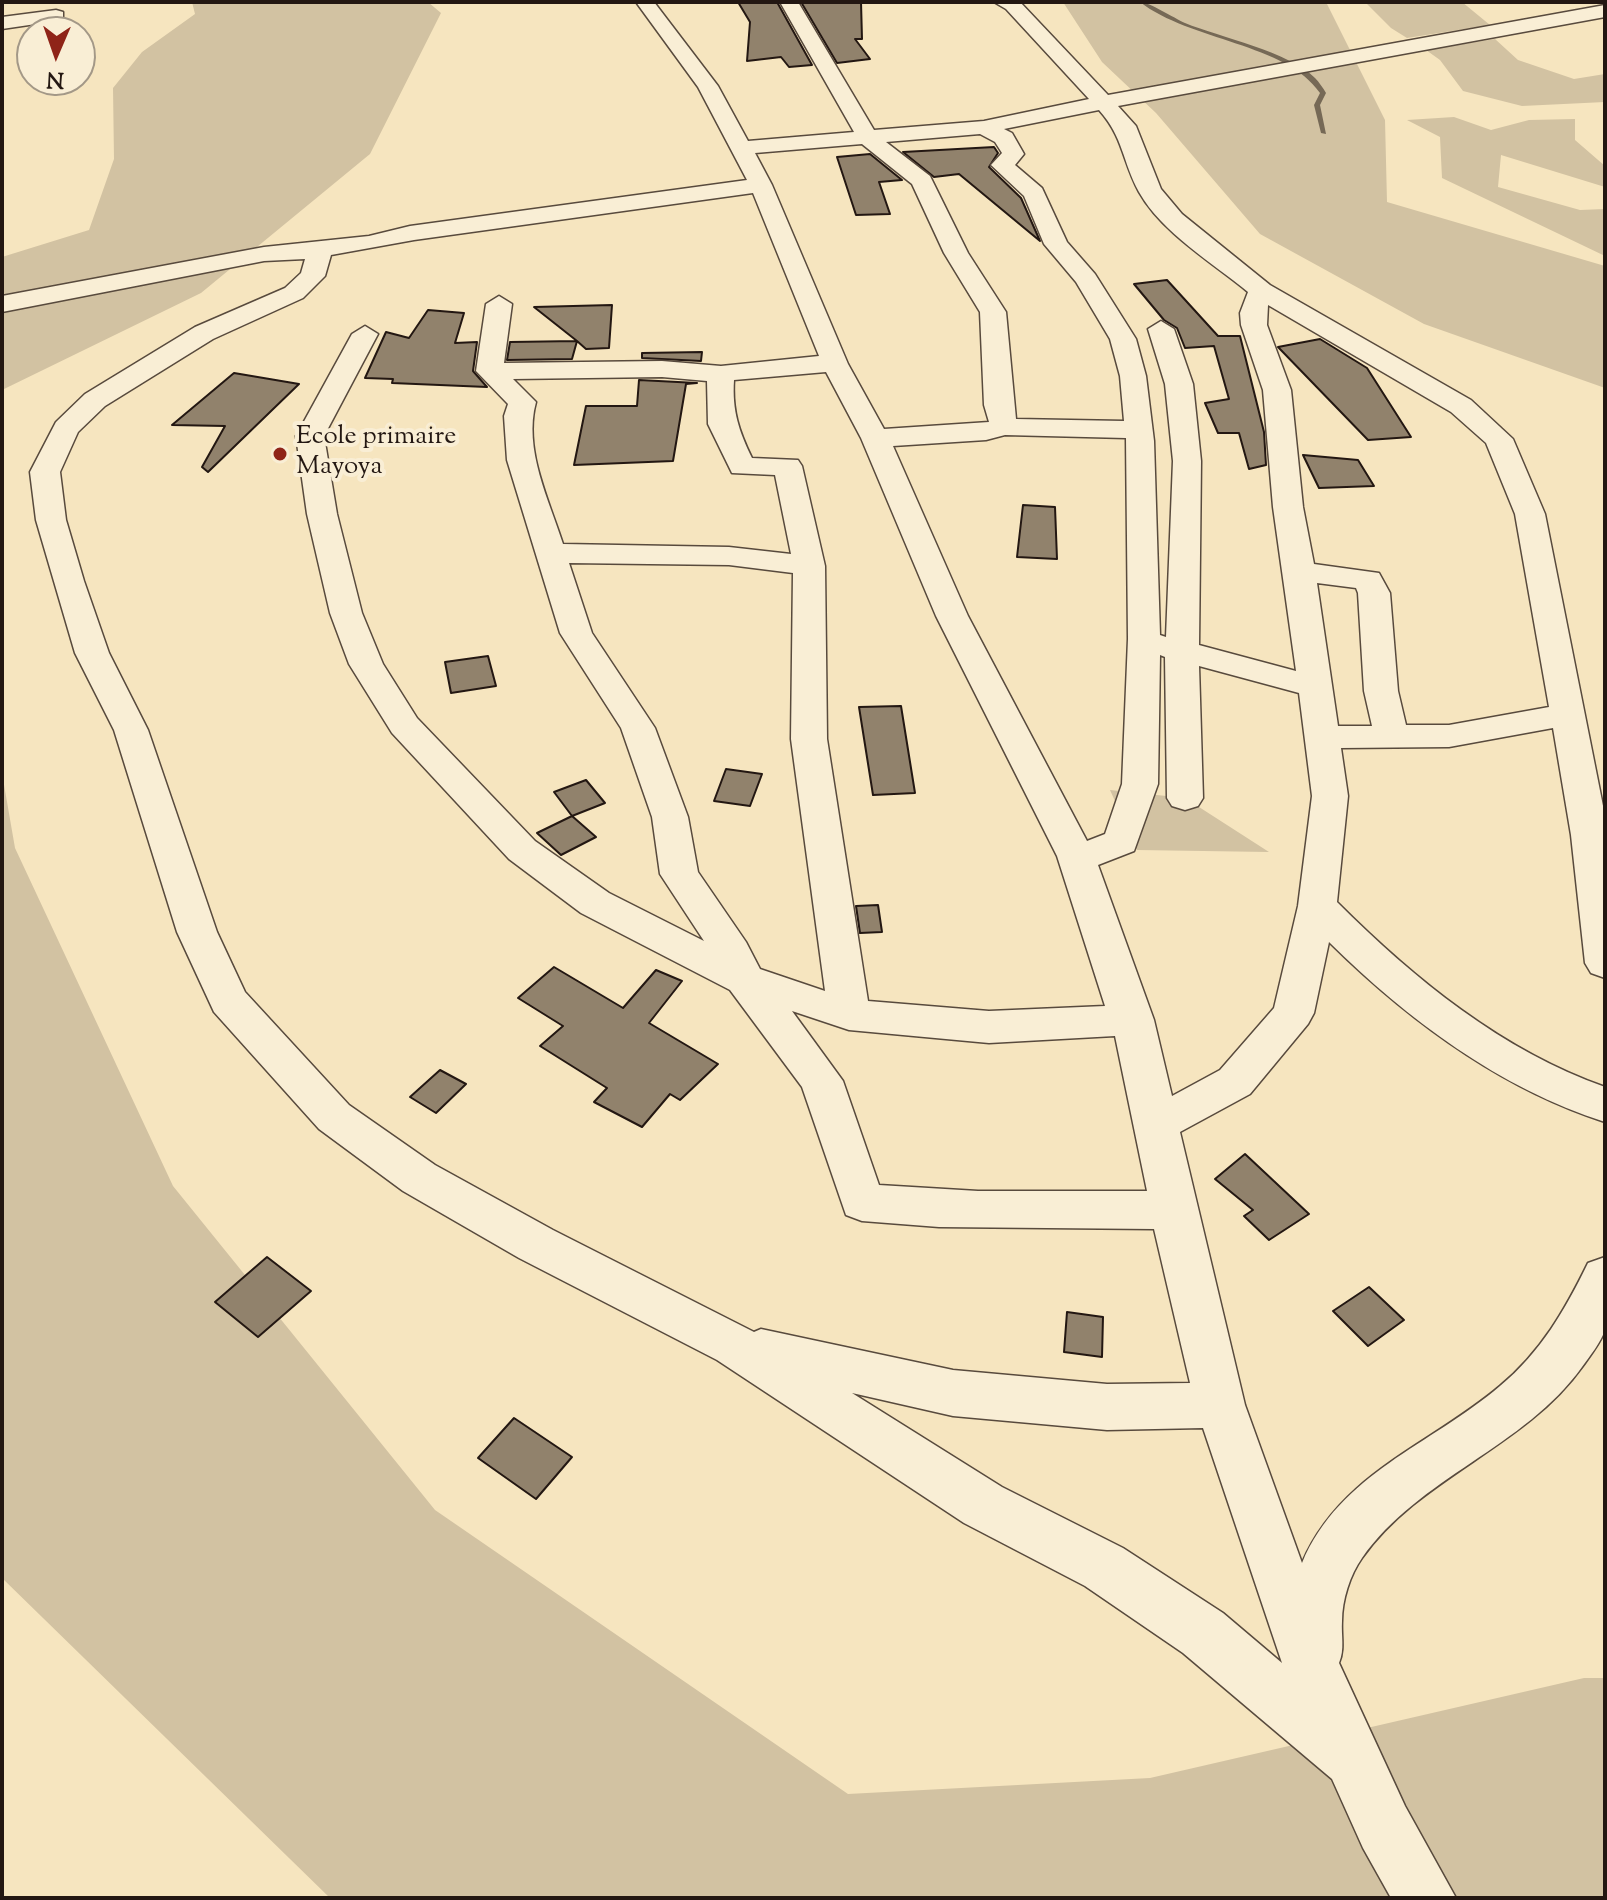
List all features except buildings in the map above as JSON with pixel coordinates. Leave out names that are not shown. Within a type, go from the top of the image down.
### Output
[{"type":"street","points":[[645,2],[708,86],[761,185],[835,364],[875,438],[952,616],[1076,856],[1133,1020],[1173,1210],[1220,1405],[1314,1673],[1384,1827],[1425,1898]]},
{"type":"street","points":[[789,2],[868,138],[922,181],[956,253],[993,312],[998,405],[1004,427]]},
{"type":"street","points":[[1009,3],[1125,126],[1141,172],[1162,208],[1261,290],[1461,406],[1499,439],[1530,514],[1590,835],[1605,963]]},
{"type":"street","points":[[742,148],[984,127],[1605,11]]},
{"type":"street","points":[[984,127],[1004,138],[1013,154],[1002,165],[1034,193],[1056,244],[1086,279],[1123,339],[1133,376],[1139,430],[1144,639],[1140,784],[1121,842],[1100,852],[1076,856]]},
{"type":"street","points":[[2,304],[264,254],[291,255],[320,249],[368,246],[410,233],[761,185]]},
{"type":"street","points":[[320,249],[313,276],[294,293],[204,333],[95,400],[66,428],[45,472],[51,520],[92,653],[131,730],[197,932],[229,1001],[334,1117],[419,1178],[536,1244],[734,1345],[983,1505],[1104,1567],[1203,1633],[1351,1758]]},
{"type":"street","points":[[1157,1124],[1235,1082],[1293,1013],[1317,906],[1330,796],[1324,737],[1288,507],[1277,390],[1254,325],[1253,313],[1261,290]]},
{"type":"street","points":[[489,371],[499,304]]},
{"type":"street","points":[[1161,329],[1179,384],[1187,461],[1182,653],[1185,798]]},
{"type":"street","points":[[365,334],[310,436],[322,514],[346,613],[366,664],[404,725],[522,850],[595,903],[744,979],[849,1015],[989,1027],[1133,1020]]},
{"type":"street","points":[[489,371],[662,369],[721,374],[788,365],[835,364]]},
{"type":"street","points":[[489,371],[522,402],[518,416],[521,460],[576,633],[638,728],[670,817],[679,874],[732,952],[744,979],[822,1081],[862,1202],[914,1207],[1064,1212],[1173,1210]]},
{"type":"street","points":[[721,374],[719,400],[722,424],[742,467],[788,466],[809,566],[809,739],[849,1015]]},
{"type":"street","points":[[875,438],[986,432],[1004,427],[1139,430]]},
{"type":"street","points":[[553,553],[729,556],[809,566]]},
{"type":"street","points":[[1300,572],[1368,580],[1374,593],[1381,691],[1392,738]]},
{"type":"street","points":[[1144,639],[1182,653],[1316,687]]},
{"type":"street","points":[[1324,737],[1392,738],[1485,733],[1566,715]]},
{"type":"street","points":[[1317,906],[1371,961],[1448,1019],[1542,1078],[1605,1105]]},
{"type":"street","points":[[1314,1673],[1315,1610],[1330,1559],[1371,1503],[1516,1404],[1571,1347],[1605,1277]]},
{"type":"street","points":[[734,1345],[953,1393],[1107,1407],[1220,1405]]},
{"type":"shaded area","points":[[192,2],[428,2],[441,13],[370,154],[201,293],[2,390],[2,257],[89,230],[114,159],[113,88],[142,52],[195,14]]},
{"type":"shaded area","points":[[1063,2],[1326,2],[1385,120],[1387,202],[1605,266],[1605,388],[1424,324],[1260,234],[1156,113],[1102,62]]},
{"type":"shaded area","points":[[1365,2],[1462,2],[1490,25],[1407,38],[1391,28]]},
{"type":"shaded area","points":[[1495,39],[1518,60],[1574,79],[1605,74],[1605,102],[1522,106],[1463,91],[1440,60],[1426,50]]},
{"type":"shaded area","points":[[1454,117],[1491,130],[1529,120],[1575,119],[1575,140],[1605,166],[1605,187],[1501,155],[1498,187],[1580,210],[1605,209],[1605,256],[1442,178],[1440,137],[1407,120]]},
{"type":"shaded area","points":[[2,773],[15,848],[173,1186],[435,1510],[848,1794],[1150,1778],[1584,1678],[1605,1678],[1605,1898],[330,1898],[2,1578]]},
{"type":"shaded area","points":[[1110,790],[1185,798],[1269,852],[1137,850]]},
{"type":"waterway","points":[[1143,2],[1185,25],[1295,66],[1313,79],[1323,93],[1317,105],[1324,133]]},
{"type":"place","name":"Ecole primaire Mayoya","points":[[280,454]]}]
